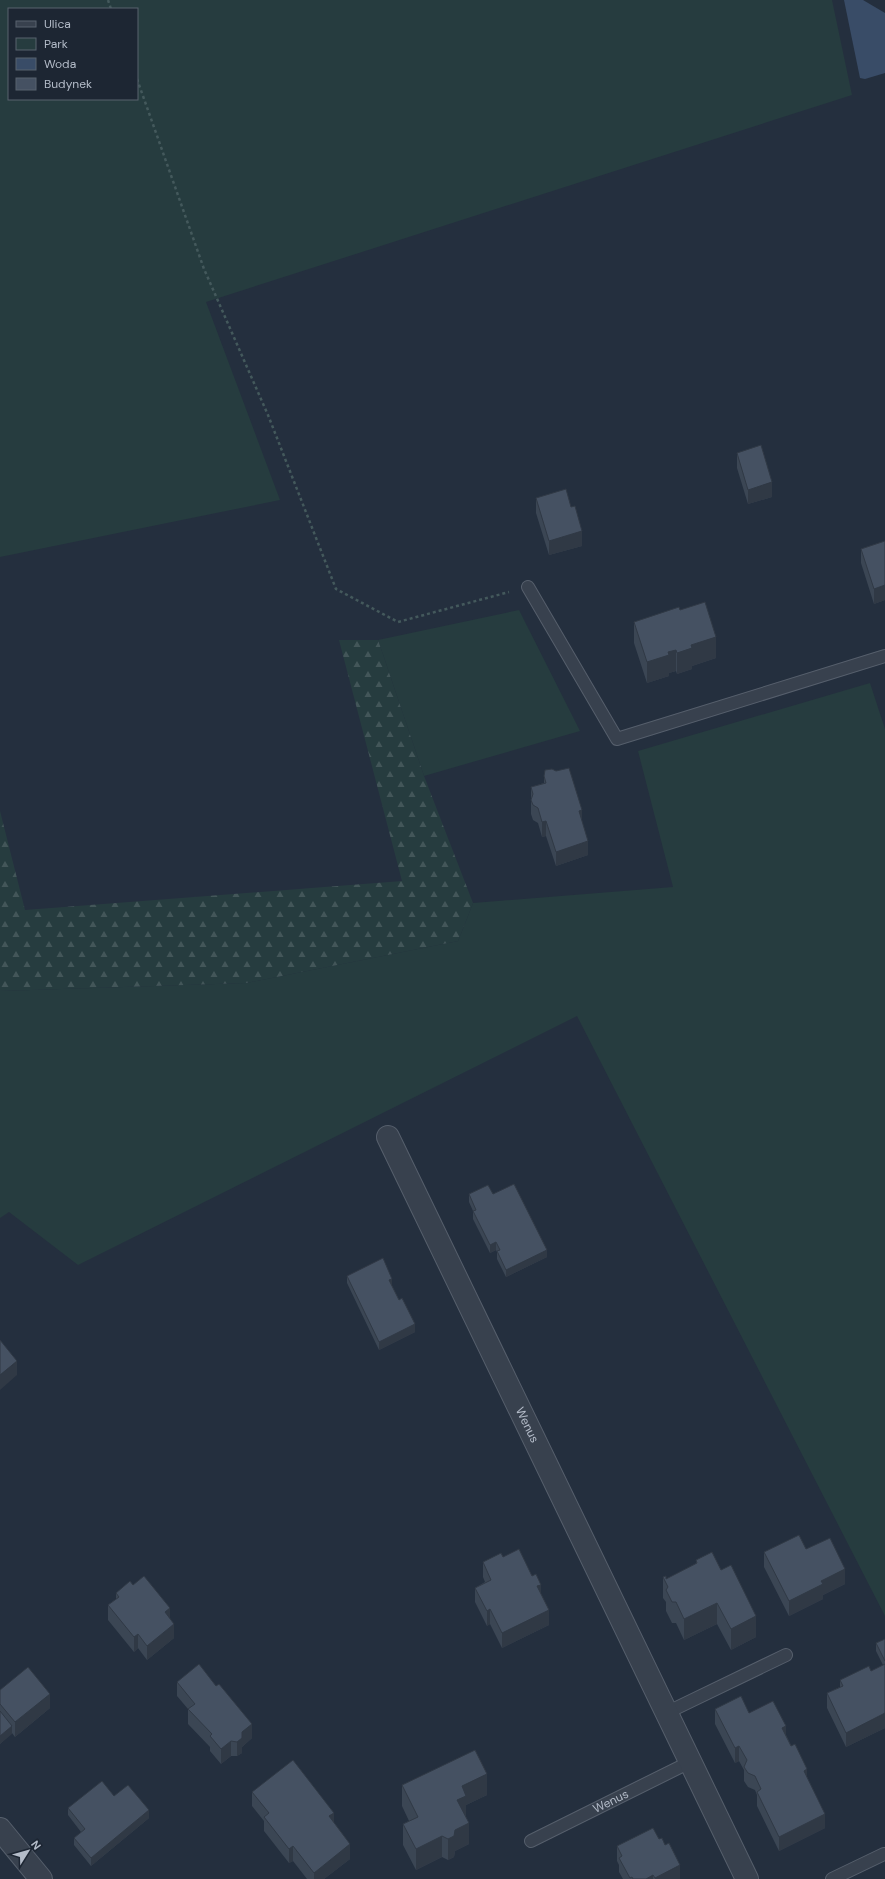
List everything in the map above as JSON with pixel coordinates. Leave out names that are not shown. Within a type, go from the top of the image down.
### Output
[{"type":"street","name":"Wenus","points":[[388,1137],[747,1879]]},
{"type":"street","points":[[0,1829],[41,1879]]},
{"type":"lane","points":[[528,587],[617,739],[885,656]]},
{"type":"lane","points":[[666,1713],[786,1655]]},
{"type":"lane","name":"Wenus","points":[[531,1841],[690,1762]]},
{"type":"lane","points":[[832,1879],[884,1854]]},
{"type":"path","points":[[138,82],[204,269],[268,415],[336,589],[398,622],[528,587]]},
{"type":"green space","points":[[0,0],[832,0],[852,95],[206,302],[280,500],[0,557]]},
{"type":"green space","points":[[519,610],[580,731],[424,776],[378,640]]},
{"type":"green space","points":[[339,640],[378,640],[424,776],[473,903],[458,941],[246,983],[0,991],[0,811],[25,910],[402,881]]},
{"type":"green space","points":[[870,683],[885,729],[885,1616],[577,1016],[78,1265],[9,1212],[0,1218],[0,991],[246,983],[458,941],[473,903],[673,887],[638,751]]},
{"type":"water","points":[[844,0],[863,0],[885,13],[885,73],[865,79],[860,78]]},
{"type":"building","points":[[761,445],[772,482],[748,490],[737,453]]},
{"type":"building","points":[[566,489],[571,507],[575,506],[582,531],[549,541],[536,498]]},
{"type":"building","points":[[885,541],[885,585],[874,589],[861,549]]},
{"type":"building","points":[[705,602],[716,637],[691,645],[692,648],[677,653],[676,650],[668,652],[669,655],[647,662],[634,622],[679,607],[680,610]]},
{"type":"building","points":[[569,768],[582,810],[579,811],[588,841],[556,852],[546,821],[542,822],[538,808],[533,805],[531,800],[533,794],[531,787],[546,783],[544,776],[545,770],[552,769],[556,771]]},
{"type":"building","points":[[514,1184],[547,1250],[506,1270],[497,1251],[500,1250],[496,1242],[490,1245],[473,1211],[476,1210],[469,1194],[488,1185],[493,1194]]},
{"type":"building","points":[[383,1258],[392,1279],[389,1280],[399,1300],[402,1298],[415,1324],[379,1342],[347,1276]]},
{"type":"building","points":[[0,1340],[17,1361],[0,1375]]},
{"type":"building","points":[[799,1535],[806,1549],[830,1538],[845,1569],[821,1581],[823,1584],[789,1601],[764,1552]]},
{"type":"building","points":[[519,1549],[532,1576],[536,1574],[541,1585],[537,1586],[549,1610],[502,1633],[490,1609],[487,1611],[475,1588],[491,1580],[483,1562],[501,1553],[503,1557]]},
{"type":"building","points":[[712,1552],[721,1570],[731,1565],[756,1616],[731,1629],[717,1603],[684,1619],[676,1602],[672,1602],[666,1590],[668,1587],[663,1577],[666,1576],[666,1579],[697,1563],[696,1560]]},
{"type":"building","points":[[144,1576],[170,1608],[165,1612],[174,1624],[147,1646],[138,1634],[134,1637],[108,1605],[119,1597],[116,1593],[130,1581],[133,1585]]},
{"type":"building","points":[[885,1639],[885,1661],[876,1643]]},
{"type":"building","points":[[199,1664],[216,1686],[219,1684],[252,1724],[242,1732],[242,1738],[237,1742],[231,1741],[221,1749],[210,1736],[212,1734],[188,1709],[195,1704],[177,1682]]},
{"type":"building","points":[[885,1664],[885,1713],[846,1733],[827,1693],[843,1686],[840,1680],[869,1666],[871,1671]]},
{"type":"building","points":[[28,1667],[50,1694],[15,1722],[0,1704],[0,1690]]},
{"type":"building","points":[[741,1696],[749,1713],[773,1701],[786,1726],[782,1728],[791,1746],[795,1744],[807,1769],[804,1771],[825,1814],[779,1837],[757,1792],[761,1789],[755,1776],[748,1773],[744,1767],[747,1760],[739,1746],[735,1748],[715,1709]]},
{"type":"building","points":[[0,1711],[12,1726],[0,1736]]},
{"type":"building","points":[[475,1750],[487,1774],[462,1786],[466,1796],[457,1800],[469,1823],[455,1830],[454,1836],[448,1839],[442,1836],[416,1849],[403,1824],[418,1817],[402,1785]]},
{"type":"building","points":[[293,1760],[334,1813],[329,1816],[350,1844],[314,1873],[293,1846],[289,1849],[264,1817],[269,1813],[252,1792]]},
{"type":"building","points":[[102,1781],[114,1796],[128,1785],[149,1810],[91,1858],[74,1838],[85,1829],[68,1808]]},
{"type":"building","points":[[653,1828],[659,1839],[662,1838],[665,1845],[669,1843],[680,1865],[655,1878],[653,1875],[646,1879],[630,1878],[619,1858],[622,1856],[617,1846]]}]
